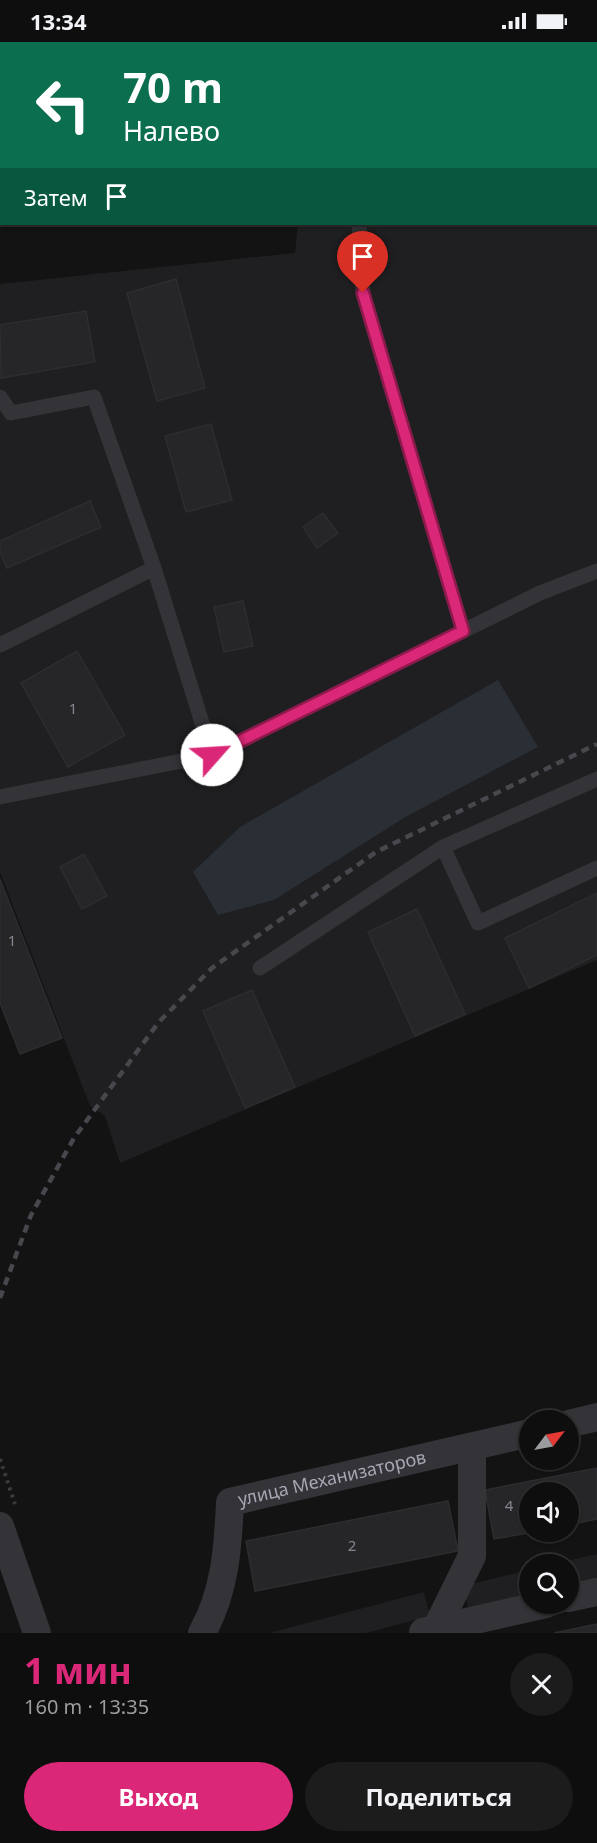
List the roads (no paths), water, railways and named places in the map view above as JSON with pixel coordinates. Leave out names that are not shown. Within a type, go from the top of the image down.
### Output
[{"type":"street","points":[[579,1421],[597,1417]]},
{"type":"street","name":"улица Механизаторов","points":[[202,1633],[214,1612],[227,1558],[230,1502],[519,1436]]},
{"type":"street","points":[[428,1631],[472,1556],[472,1448]]},
{"type":"street","points":[[0,1526],[37,1633]]},
{"type":"street","points":[[579,1596],[597,1592]]},
{"type":"street","points":[[428,1631],[519,1610]]},
{"type":"lane","points":[[359,225],[363,293],[463,631]]},
{"type":"lane","points":[[0,397],[11,413],[94,397],[154,568],[212,755]]},
{"type":"lane","points":[[0,645],[154,568]]},
{"type":"lane","points":[[0,796],[212,755],[540,593],[597,571]]},
{"type":"lane","points":[[260,968],[442,847],[597,779]]},
{"type":"lane","points":[[442,847],[478,923],[597,868]]},
{"type":"railway","points":[[0,1298],[31,1215],[74,1138],[158,1023],[212,968],[376,852],[597,744]]}]
